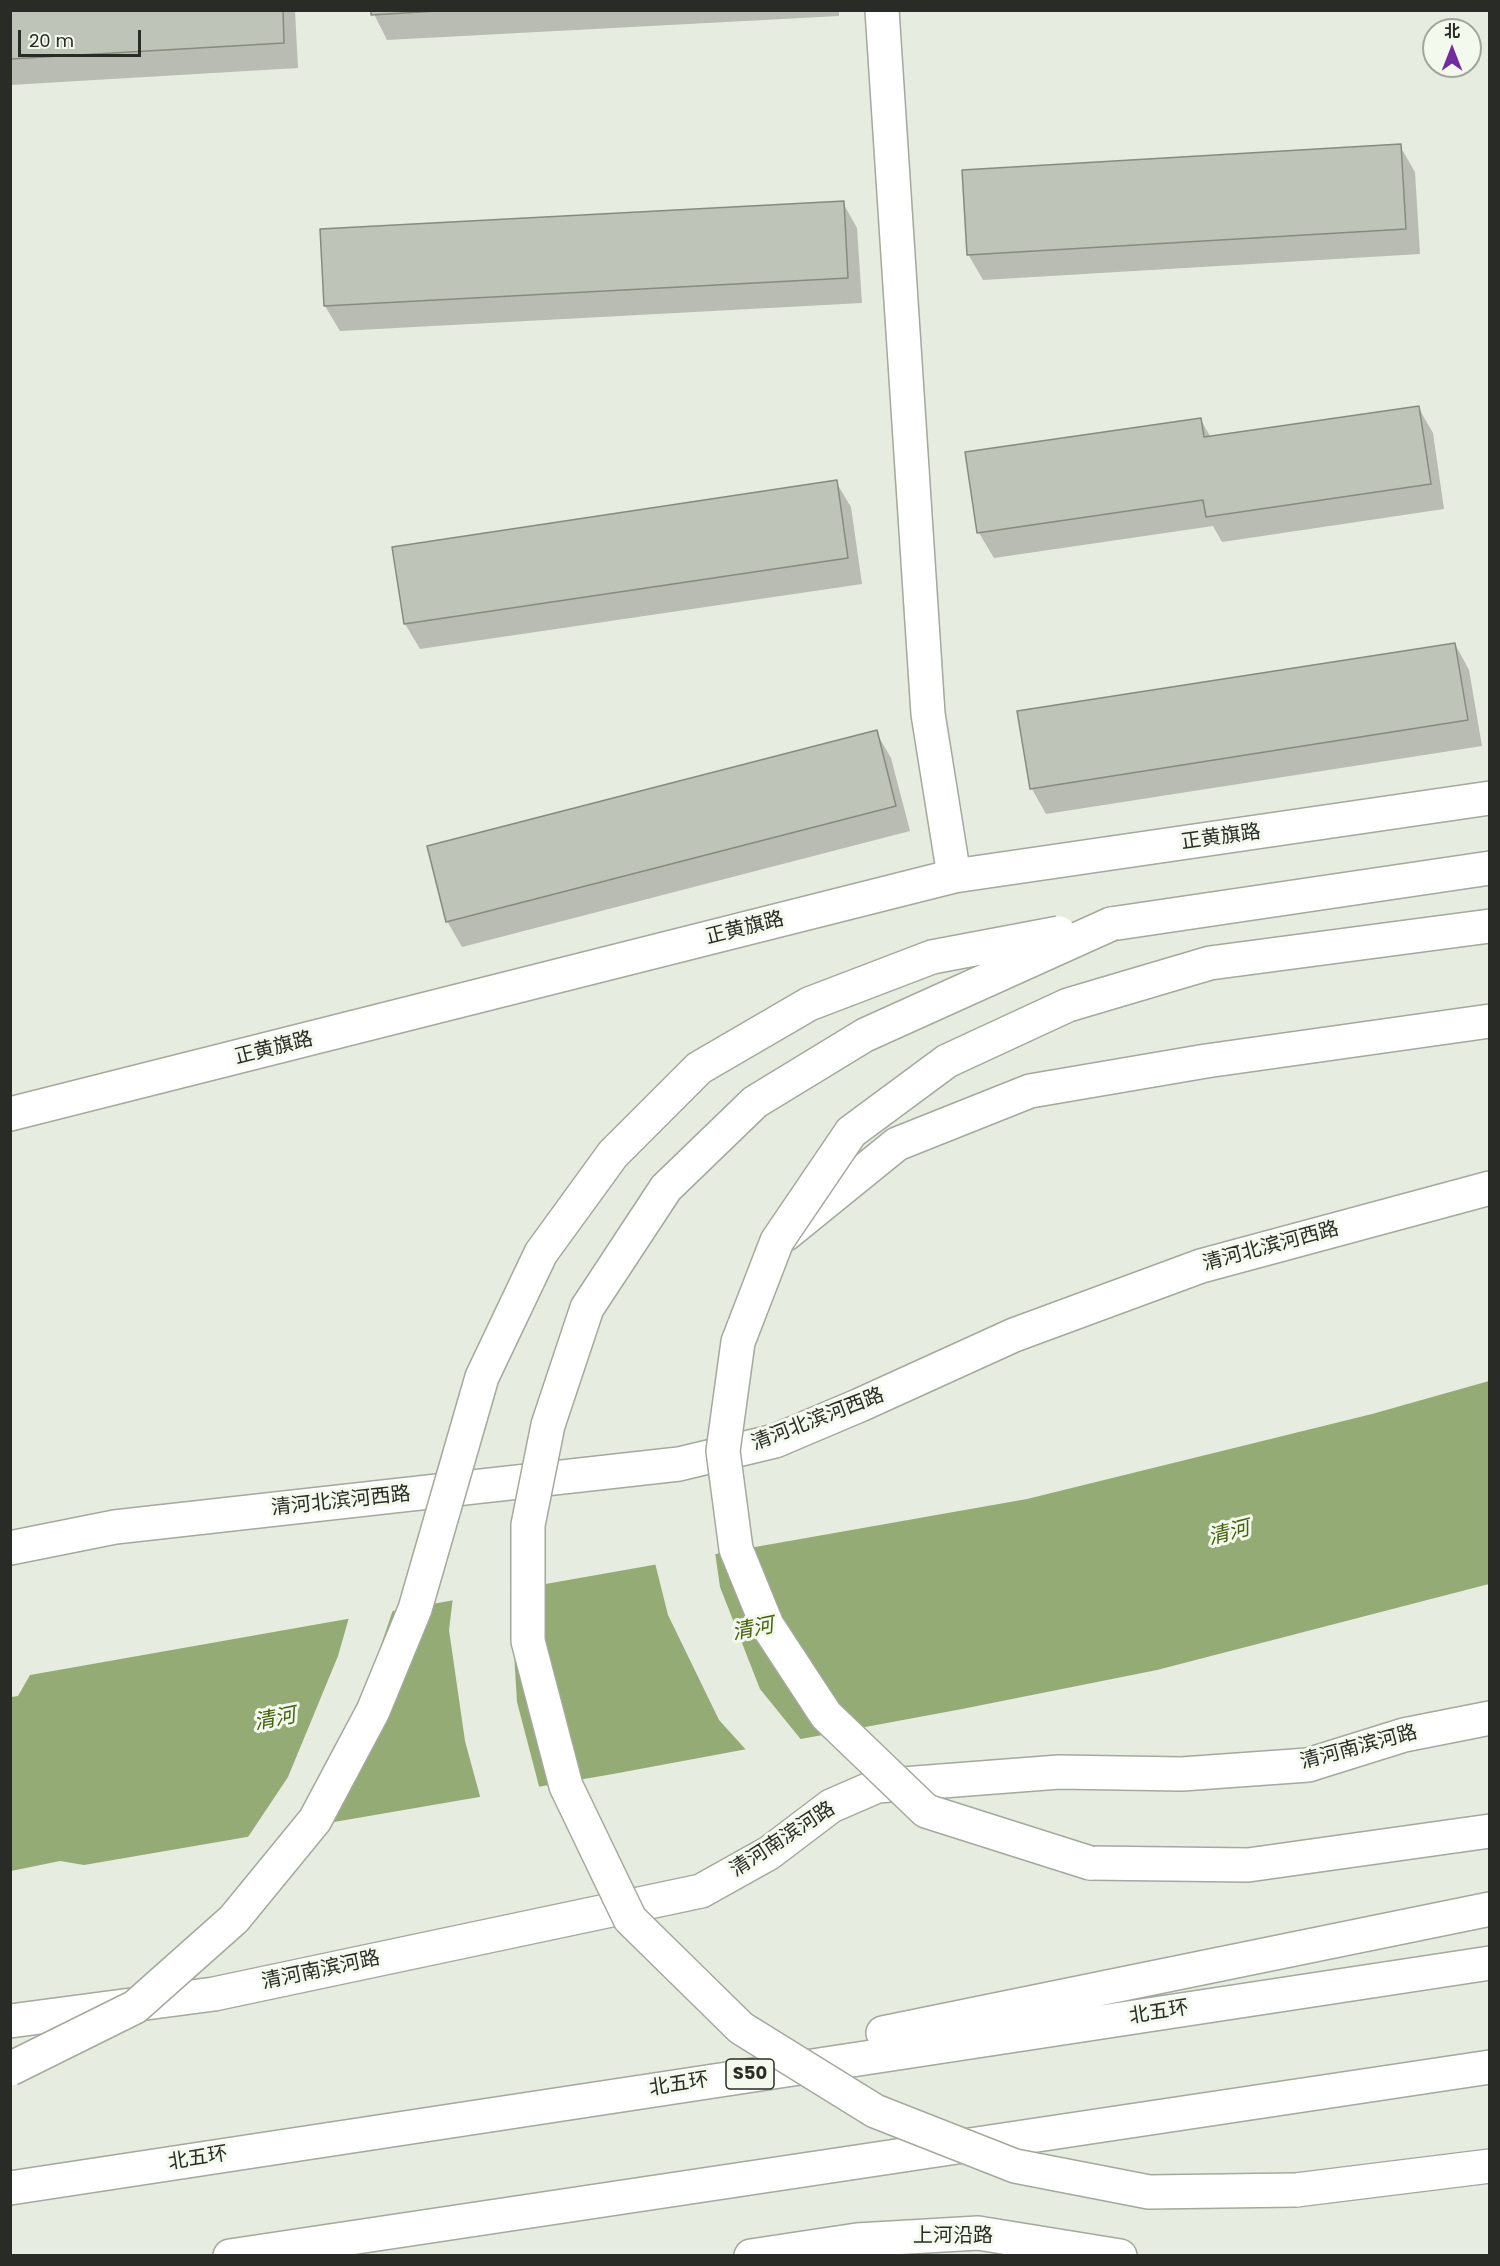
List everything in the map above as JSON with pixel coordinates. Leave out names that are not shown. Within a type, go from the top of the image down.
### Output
[{"type":"main road","points":[[882,10],[928,714],[954,876]]},
{"type":"main road","name":"正黄旗路","points":[[10,1114],[954,876],[1490,798]]},
{"type":"main road","points":[[10,2069],[135,2007],[234,1919],[315,1820],[373,1711],[415,1609],[482,1377],[541,1253],[613,1154],[699,1068],[809,1004],[932,957],[1111,924],[1490,868]]},
{"type":"main road","points":[[1111,924],[865,1035],[755,1102],[666,1188],[587,1308],[548,1425],[528,1525],[528,1641],[566,1786],[630,1919],[741,2028],[875,2111],[1015,2166],[1149,2192],[1296,2190],[1490,2166]]},
{"type":"main road","points":[[1490,926],[1210,963],[1068,1005],[947,1061],[851,1132],[777,1241],[738,1342],[723,1451],[736,1549],[767,1626],[826,1715],[926,1811],[1090,1863],[1248,1865],[1490,1831]]},
{"type":"main road","points":[[777,1241],[897,1144],[1030,1091],[1206,1061],[1490,1021]]},
{"type":"main road","name":"清河北滨河西路","points":[[10,1548],[115,1527],[679,1464],[774,1441],[860,1406],[1014,1335],[1201,1266],[1490,1188]]},
{"type":"main road","name":"清河南滨河路","points":[[10,2021],[214,1994],[701,1891],[769,1853],[831,1806],[877,1786],[1059,1772],[1182,1774],[1308,1765],[1404,1735],[1490,1718]]},
{"type":"main road","points":[[497,2112],[1490,1909]]},
{"type":"main road","name":"北五环","points":[[10,2188],[497,2112],[1490,1963]]},
{"type":"main road","points":[[230,2256],[1490,2067]]},
{"type":"main road","name":"上河沿路","points":[[750,2256],[857,2240],[978,2233],[1120,2256]]},
{"type":"water","name":"清河","points":[[1489,1381],[1489,1584],[1157,1670],[962,1709],[613,1774],[84,1865],[60,1861],[11,1871],[11,1697],[18,1696],[30,1675],[1027,1499],[1372,1414]]},
{"type":"pier","points":[[715,1552],[720,1587],[760,1689],[803,1742],[748,1752],[719,1720],[668,1615],[655,1563]]},
{"type":"pier","points":[[510,1587],[517,1702],[540,1790],[481,1800],[465,1741],[449,1630],[453,1597]]},
{"type":"pier","points":[[394,1607],[369,1680],[298,1831],[246,1840],[288,1777],[338,1656],[350,1614]]},
{"type":"building","points":[[10,10],[283,10],[284,43],[10,59]]},
{"type":"building","points":[[371,10],[454,10],[371,15]]},
{"type":"building","points":[[1401,144],[1406,229],[967,255],[962,170]]},
{"type":"building","points":[[844,201],[848,278],[324,306],[320,229]]},
{"type":"building","points":[[1419,406],[1431,484],[1206,517],[1203,500],[977,533],[965,452],[1201,418],[1204,437]]},
{"type":"building","points":[[837,480],[848,558],[404,624],[392,547]]},
{"type":"building","points":[[1455,643],[1468,720],[1030,789],[1017,711]]},
{"type":"building","points":[[877,730],[896,806],[446,922],[427,846]]}]
